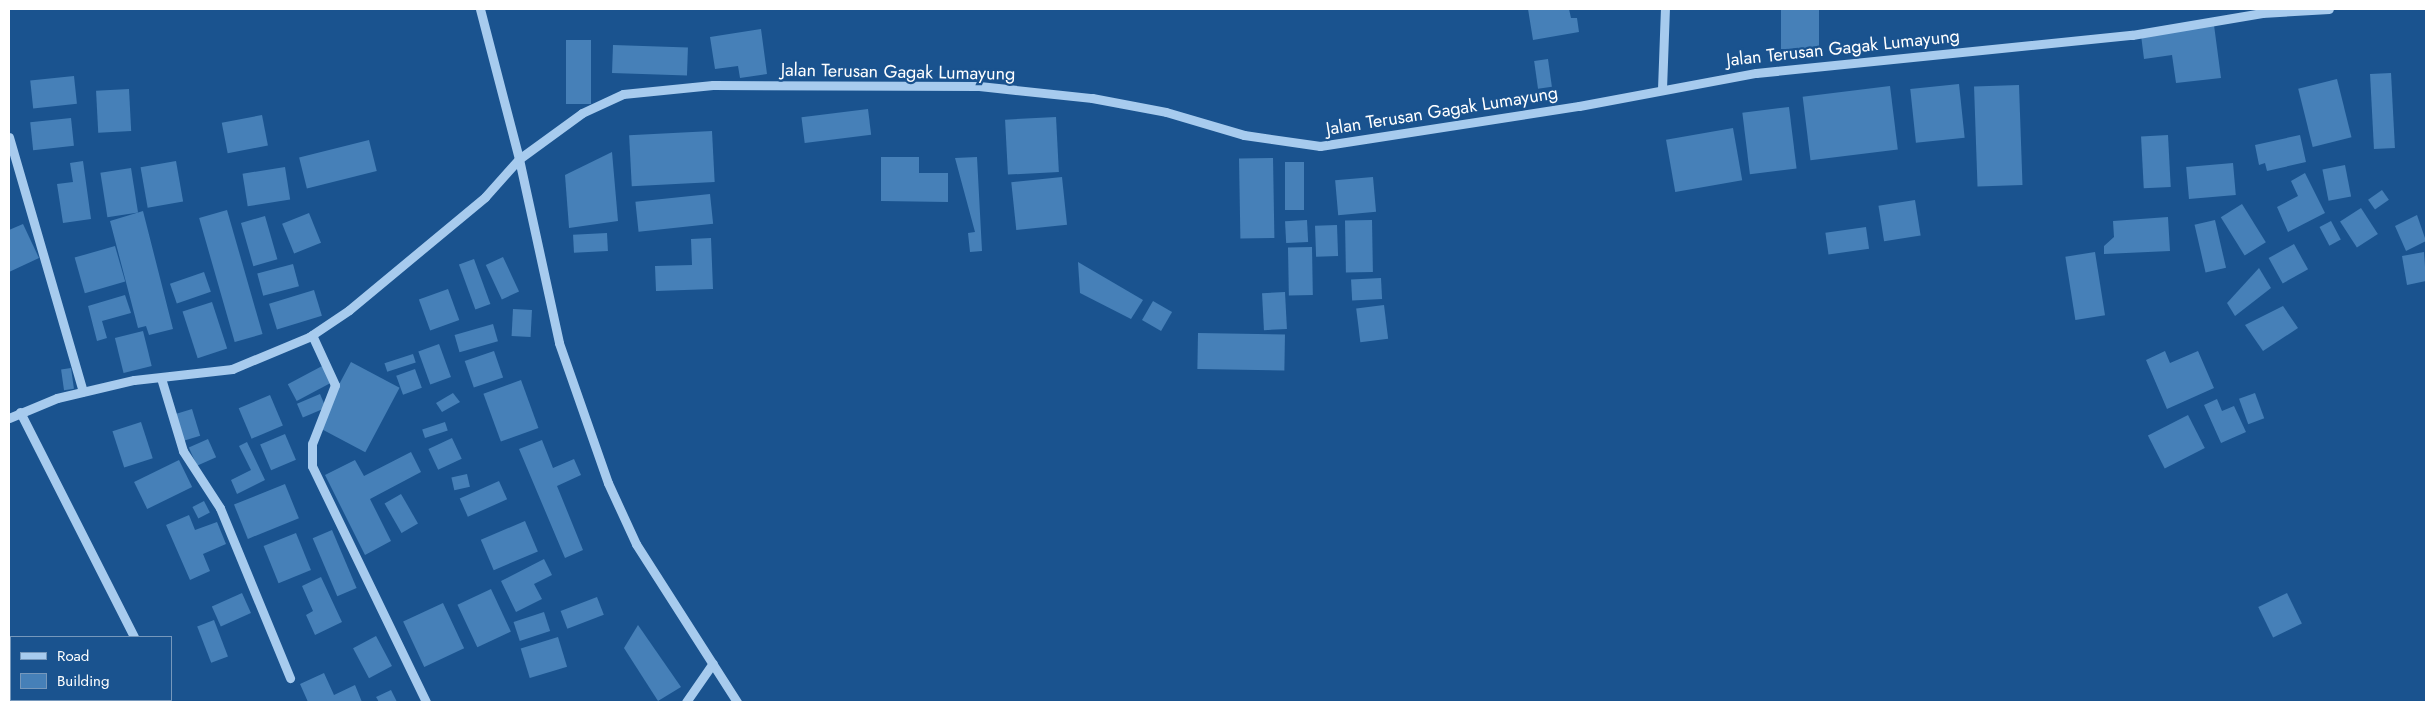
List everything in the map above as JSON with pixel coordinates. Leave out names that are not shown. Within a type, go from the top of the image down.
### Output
[{"type":"street","points":[[480,9],[520,159],[559,343],[608,483],[636,544],[737,702]]},
{"type":"street","points":[[1662,89],[1666,9]]},
{"type":"street","name":"Jalan Terusan Gagak Lumayung","points":[[9,418],[20,412],[83,391],[232,369],[312,335],[349,310],[503,181],[520,159],[582,113],[623,94],[681,86],[979,86],[1092,98],[1166,112],[1244,135],[1320,146],[1775,70],[2132,35],[2262,13],[2329,9]]},
{"type":"street","points":[[9,137],[83,391]]},
{"type":"street","points":[[312,335],[336,385],[312,444],[312,466],[426,702]]},
{"type":"street","points":[[161,378],[184,451],[220,508],[290,678]]},
{"type":"street","points":[[20,412],[133,636]]},
{"type":"street","points":[[689,699],[713,663]]},
{"type":"building","points":[[1528,9],[1569,9],[1571,18],[1577,18],[1579,32],[1533,40]]},
{"type":"building","points":[[1781,9],[1819,9],[1819,49],[1781,49]]},
{"type":"building","points":[[2214,25],[2221,78],[2176,83],[2172,55],[2144,59],[2141,35]]},
{"type":"building","points":[[761,29],[767,74],[740,78],[738,66],[715,69],[710,37]]},
{"type":"building","points":[[566,40],[591,40],[591,104],[566,104]]},
{"type":"building","points":[[613,45],[688,48],[687,76],[612,73]]},
{"type":"building","points":[[1548,59],[1552,87],[1538,89],[1534,61]]},
{"type":"building","points":[[2391,73],[2395,148],[2374,149],[2370,74]]},
{"type":"building","points":[[74,76],[77,104],[33,108],[30,81]]},
{"type":"building","points":[[2337,79],[2352,137],[2313,147],[2298,89]]},
{"type":"building","points":[[1959,84],[1965,138],[1916,143],[1910,89]]},
{"type":"building","points":[[2019,85],[2022,185],[1978,187],[1974,87]]},
{"type":"building","points":[[1890,86],[1898,150],[1810,160],[1803,97]]},
{"type":"building","points":[[129,89],[131,131],[98,133],[96,91]]},
{"type":"building","points":[[1789,107],[1797,169],[1750,174],[1742,113]]},
{"type":"building","points":[[868,109],[871,135],[805,143],[801,117]]},
{"type":"building","points":[[262,115],[268,145],[228,153],[222,123]]},
{"type":"building","points":[[1056,117],[1059,172],[1008,175],[1005,120]]},
{"type":"building","points":[[71,118],[74,146],[33,150],[30,122]]},
{"type":"building","points":[[1733,128],[1742,180],[1675,192],[1666,140]]},
{"type":"building","points":[[712,131],[715,182],[632,186],[629,135]]},
{"type":"building","points":[[2168,135],[2171,187],[2144,188],[2141,136]]},
{"type":"building","points":[[2300,135],[2306,162],[2267,171],[2265,163],[2259,165],[2255,145]]},
{"type":"building","points":[[369,140],[377,171],[307,188],[299,157]]},
{"type":"building","points":[[612,152],[618,221],[569,228],[565,175]]},
{"type":"building","points":[[881,157],[919,157],[919,173],[948,173],[948,202],[881,201]]},
{"type":"building","points":[[977,157],[982,251],[970,252],[968,233],[975,232],[955,158]]},
{"type":"building","points":[[1273,158],[1274,238],[1240,239],[1239,159]]},
{"type":"building","points":[[83,161],[91,219],[63,223],[57,184],[73,182],[70,163]]},
{"type":"building","points":[[176,161],[183,201],[148,208],[141,167]]},
{"type":"building","points":[[1285,162],[1304,162],[1304,210],[1285,210]]},
{"type":"building","points":[[2233,163],[2236,195],[2189,199],[2186,167]]},
{"type":"building","points":[[2345,165],[2351,196],[2329,201],[2322,169]]},
{"type":"building","points":[[285,167],[290,200],[248,206],[243,174]]},
{"type":"building","points":[[131,168],[138,212],[107,217],[100,173]]},
{"type":"building","points":[[2305,173],[2325,213],[2288,232],[2277,207],[2298,196],[2291,181]]},
{"type":"building","points":[[1062,177],[1067,225],[1016,230],[1011,182]]},
{"type":"building","points":[[1373,177],[1376,212],[1338,215],[1335,180]]},
{"type":"building","points":[[2382,190],[2389,200],[2375,210],[2368,200]]},
{"type":"building","points":[[710,194],[713,224],[639,232],[635,202]]},
{"type":"building","points":[[1915,200],[1921,236],[1884,241],[1878,206]]},
{"type":"building","points":[[2242,204],[2266,242],[2245,255],[2221,217]]},
{"type":"building","points":[[2361,208],[2378,234],[2357,248],[2340,222]]},
{"type":"building","points":[[227,210],[263,334],[235,342],[199,218]]},
{"type":"building","points":[[143,211],[173,329],[149,335],[146,326],[138,328],[110,221]]},
{"type":"building","points":[[309,213],[321,243],[294,254],[282,224]]},
{"type":"building","points":[[2417,215],[2426,241],[2406,251],[2395,226]]},
{"type":"building","points":[[265,216],[277,259],[253,266],[241,223]]},
{"type":"building","points":[[2168,217],[2170,251],[2104,254],[2104,246],[2114,237],[2113,221]]},
{"type":"building","points":[[1307,220],[1308,242],[1286,243],[1285,221]]},
{"type":"building","points":[[1345,220],[1372,220],[1373,272],[1346,272]]},
{"type":"building","points":[[2215,220],[2226,268],[2206,272],[2195,225]]},
{"type":"building","points":[[2331,221],[2341,240],[2329,246],[2320,227]]},
{"type":"building","points":[[23,224],[39,258],[9,272],[9,230]]},
{"type":"building","points":[[1337,225],[1338,256],[1316,257],[1315,226]]},
{"type":"building","points":[[1866,227],[1869,249],[1828,254],[1825,233]]},
{"type":"building","points":[[607,233],[608,251],[574,253],[573,235]]},
{"type":"building","points":[[711,238],[713,289],[656,291],[655,266],[692,265],[691,239]]},
{"type":"building","points":[[2294,244],[2308,269],[2283,283],[2269,258]]},
{"type":"building","points":[[115,246],[125,282],[85,293],[75,258]]},
{"type":"building","points":[[1288,247],[1312,247],[1313,295],[1289,295]]},
{"type":"building","points":[[2095,252],[2105,315],[2075,320],[2065,257]]},
{"type":"building","points":[[2424,252],[2426,281],[2407,285],[2402,256]]},
{"type":"building","points":[[503,257],[519,291],[502,299],[486,265]]},
{"type":"building","points":[[474,259],[490,304],[475,310],[459,264]]},
{"type":"building","points":[[1078,262],[1143,300],[1131,319],[1080,293]]},
{"type":"building","points":[[293,264],[299,286],[263,296],[257,274]]},
{"type":"building","points":[[2259,268],[2271,288],[2235,316],[2227,303]]},
{"type":"building","points":[[204,272],[211,292],[177,304],[170,284]]},
{"type":"building","points":[[1381,278],[1382,299],[1352,301],[1351,280]]},
{"type":"building","points":[[448,289],[459,320],[430,331],[419,300]]},
{"type":"building","points":[[314,290],[322,316],[277,330],[269,304]]},
{"type":"building","points":[[1285,292],[1287,329],[1264,330],[1262,293]]},
{"type":"building","points":[[125,295],[131,313],[102,321],[107,338],[97,341],[88,306]]},
{"type":"building","points":[[1153,301],[1172,312],[1161,331],[1142,320]]},
{"type":"building","points":[[212,302],[227,349],[198,358],[183,312]]},
{"type":"building","points":[[1384,305],[1388,339],[1360,342],[1356,308]]},
{"type":"building","points":[[2283,306],[2298,328],[2263,351],[2245,325]]},
{"type":"building","points":[[513,309],[532,310],[531,337],[512,336]]},
{"type":"building","points":[[493,324],[498,341],[460,352],[455,335]]},
{"type":"building","points":[[143,331],[152,366],[124,373],[115,338]]},
{"type":"building","points":[[1198,333],[1285,335],[1284,371],[1197,369]]},
{"type":"building","points":[[439,344],[451,377],[430,384],[418,352]]},
{"type":"building","points":[[494,351],[503,377],[474,388],[465,361]]},
{"type":"building","points":[[2165,351],[2170,363],[2198,351],[2214,388],[2167,409],[2146,360]]},
{"type":"building","points":[[413,354],[416,363],[387,372],[384,363]]},
{"type":"building","points":[[351,362],[400,388],[365,452],[317,426]]},
{"type":"building","points":[[324,365],[333,382],[297,401],[288,384]]},
{"type":"building","points":[[71,368],[74,389],[64,390],[61,369]]},
{"type":"building","points":[[415,369],[422,388],[403,395],[396,376]]},
{"type":"building","points":[[521,380],[538,428],[501,442],[483,394]]},
{"type":"building","points":[[453,393],[460,402],[442,412],[436,403]]},
{"type":"building","points":[[2255,393],[2264,418],[2248,424],[2239,399]]},
{"type":"building","points":[[320,394],[326,408],[303,418],[297,404]]},
{"type":"building","points":[[270,395],[283,425],[252,439],[239,408]]},
{"type":"building","points":[[2217,399],[2222,411],[2234,406],[2246,432],[2221,443],[2204,405]]},
{"type":"building","points":[[192,409],[200,436],[183,441],[175,414]]},
{"type":"building","points":[[2188,415],[2205,448],[2165,468],[2148,435]]},
{"type":"building","points":[[141,422],[153,458],[124,467],[112,431]]},
{"type":"building","points":[[445,422],[448,431],[425,438],[422,429]]},
{"type":"building","points":[[285,434],[296,460],[271,470],[260,445]]},
{"type":"building","points":[[452,438],[462,459],[438,470],[428,449]]},
{"type":"building","points":[[208,439],[216,457],[197,466],[189,448]]},
{"type":"building","points":[[542,440],[553,468],[574,459],[581,475],[557,486],[583,550],[565,558],[519,449]]},
{"type":"building","points":[[247,442],[265,480],[237,494],[231,480],[251,470],[239,446]]},
{"type":"building","points":[[411,452],[421,472],[370,499],[391,541],[365,555],[325,475],[355,460],[364,476]]},
{"type":"building","points":[[179,460],[192,487],[147,509],[134,482]]},
{"type":"building","points":[[467,474],[470,487],[454,490],[451,478]]},
{"type":"building","points":[[499,481],[507,499],[468,517],[460,498]]},
{"type":"building","points":[[285,484],[299,518],[248,539],[234,505]]},
{"type":"building","points":[[401,494],[418,523],[402,533],[385,504]]},
{"type":"building","points":[[204,501],[210,513],[198,518],[192,507]]},
{"type":"building","points":[[189,515],[195,530],[217,522],[226,544],[203,554],[210,571],[190,580],[166,525]]},
{"type":"building","points":[[525,521],[538,551],[494,570],[481,540]]},
{"type":"building","points":[[332,530],[357,588],[337,596],[313,538]]},
{"type":"building","points":[[296,533],[311,570],[279,583],[264,546]]},
{"type":"building","points":[[544,559],[552,575],[534,584],[542,599],[516,612],[501,581]]},
{"type":"building","points":[[321,577],[342,622],[315,635],[306,615],[313,611],[302,586]]},
{"type":"building","points":[[491,589],[511,632],[477,647],[457,605]]},
{"type":"building","points":[[242,593],[251,613],[221,627],[212,606]]},
{"type":"building","points":[[2287,593],[2302,624],[2273,638],[2258,607]]},
{"type":"building","points":[[597,597],[604,615],[567,629],[561,611]]},
{"type":"building","points":[[443,603],[464,648],[424,667],[403,622]]},
{"type":"building","points":[[544,612],[550,631],[520,641],[514,622]]},
{"type":"building","points":[[214,620],[228,656],[211,663],[197,626]]},
{"type":"building","points":[[638,625],[681,687],[658,701],[624,648]]},
{"type":"building","points":[[376,636],[392,666],[369,678],[353,648]]},
{"type":"building","points":[[558,637],[567,667],[530,678],[521,648]]},
{"type":"building","points":[[324,673],[334,695],[355,685],[362,702],[308,702],[300,684]]},
{"type":"building","points":[[391,690],[397,702],[379,702],[376,697]]}]
